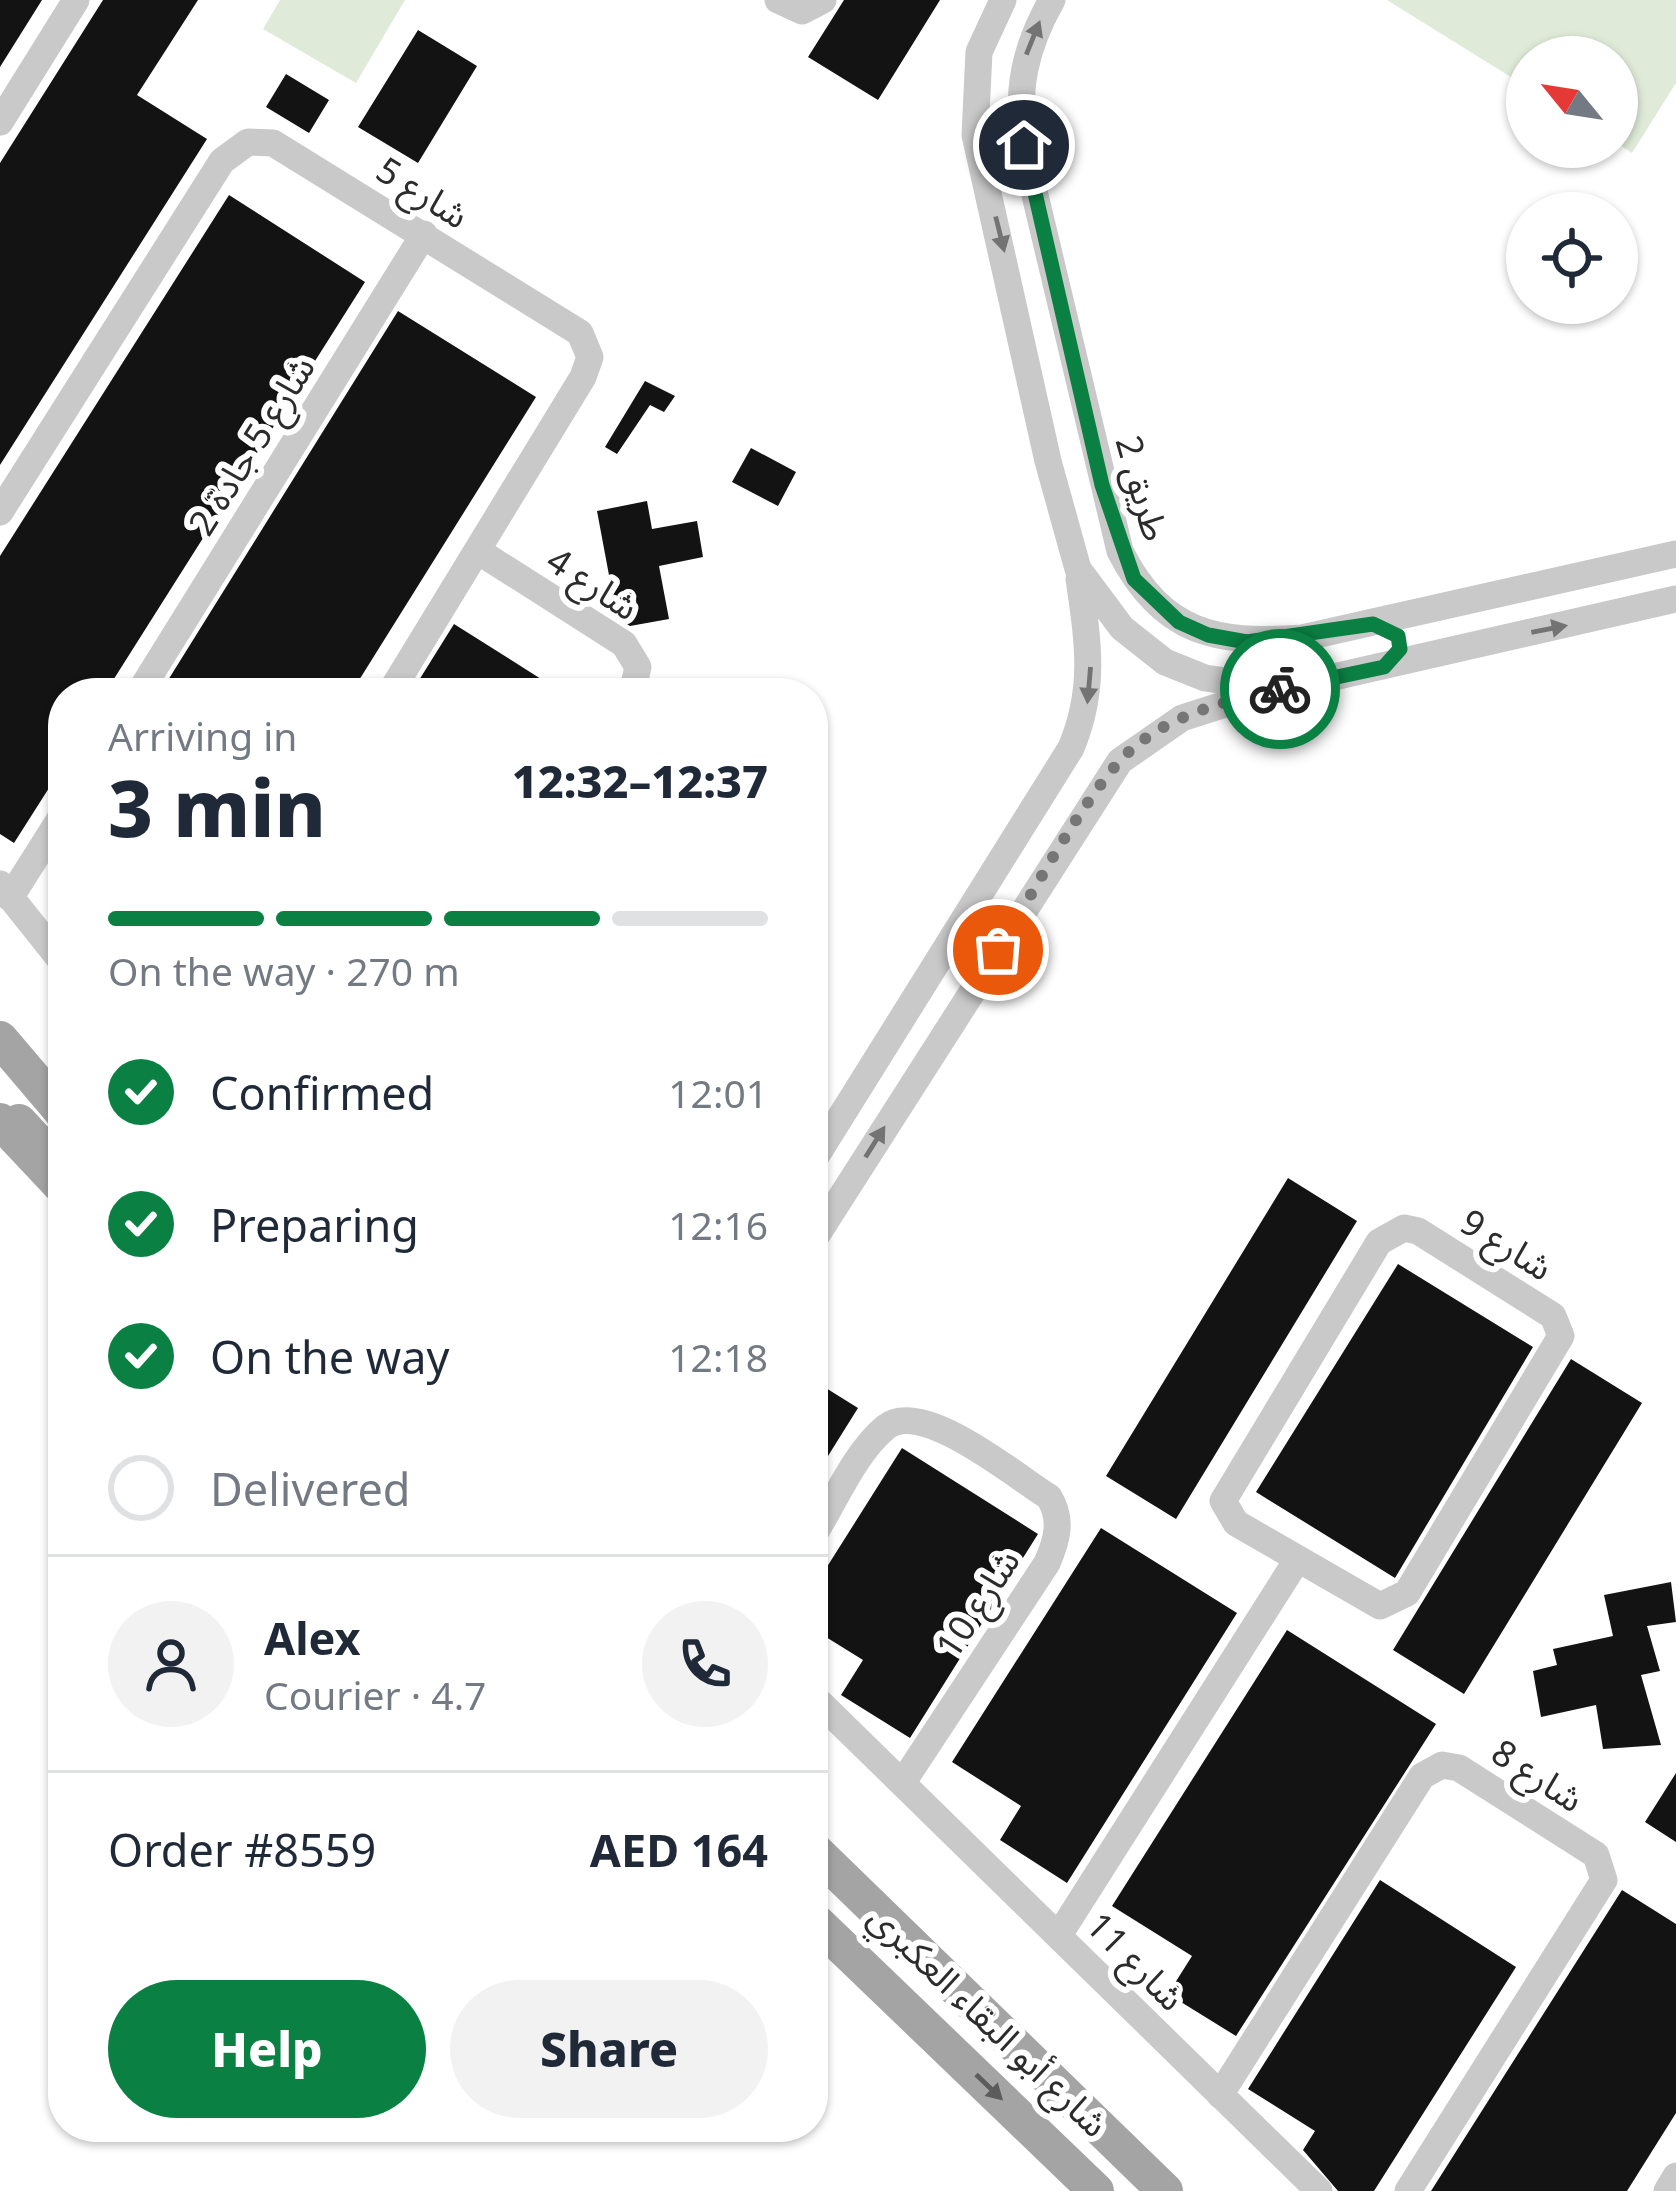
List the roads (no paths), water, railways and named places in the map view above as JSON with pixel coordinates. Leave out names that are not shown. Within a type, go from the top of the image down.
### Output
[{"type":"main road","points":[[0,1039],[48,1095]]},
{"type":"main road","points":[[0,1102],[40,1145],[48,1144]]},
{"type":"main road","points":[[0,1121],[48,1172]]},
{"type":"main road","name":"شارع أبو البقاء العكبري","points":[[828,1864],[1165,2191]]},
{"type":"main road","name":"شارع أبو البقاء العكبري","points":[[828,1933],[1096,2191]]},
{"type":"main road","points":[[928,2029],[932,2007],[953,2007],[1096,2145],[1136,2164]]},
{"type":"street","points":[[0,122],[76,0]]},
{"type":"street","points":[[778,0],[802,11],[823,0]]},
{"type":"street","points":[[828,1137],[1037,806],[1071,748],[1089,698],[1091,669],[1078,569],[1048,461],[975,135],[979,52],[1004,0]]},
{"type":"street","name":"طريق 2","points":[[1052,0],[1027,49],[1020,112],[1092,448],[1120,551],[1150,599],[1179,622],[1208,635],[1247,642],[1373,624],[1473,597],[1676,554]]},
{"type":"street","name":"شارع 5","points":[[0,512],[222,161],[238,146],[273,143],[580,333],[590,356],[584,377],[399,678]]},
{"type":"street","name":"شارع 5 جادة 2","points":[[148,678],[424,235]]},
{"type":"street","points":[[1031,380],[1053,396],[1064,392],[1077,375]]},
{"type":"street","points":[[1048,461],[1065,441],[1078,440],[1092,448]]},
{"type":"street","name":"شارع 4","points":[[478,551],[624,644],[638,667],[635,678]]},
{"type":"street","points":[[1078,569],[1122,628],[1166,662],[1205,678],[1281,688]]},
{"type":"street","points":[[1473,597],[1463,630],[1481,643]]},
{"type":"street","points":[[828,1217],[1074,830],[1120,761],[1148,737],[1201,710],[1281,688],[1676,599]]},
{"type":"street","points":[[1373,624],[1398,636],[1400,649],[1384,667]]},
{"type":"street","points":[[1037,806],[1051,800],[1066,802],[1074,830]]},
{"type":"street","points":[[48,834],[5,891],[48,944]]},
{"type":"street","points":[[828,1197],[845,1190]]},
{"type":"street","name":"شارع 9","points":[[1404,1228],[1418,1231],[1553,1316],[1562,1330],[1559,1345],[1407,1593],[1389,1605],[1370,1604],[1297,1560],[1228,1517],[1223,1501],[1386,1234],[1404,1228]]},
{"type":"street","name":"شارع 10","points":[[828,1512],[874,1439],[890,1424],[910,1418],[935,1425],[1048,1497],[1057,1513],[1055,1544],[1047,1563],[903,1782]]},
{"type":"street","points":[[1059,1934],[1297,1560]]},
{"type":"street","points":[[828,1710],[903,1782]]},
{"type":"street","name":"شارع 8","points":[[1220,2095],[1422,1776],[1442,1765],[1459,1768],[1596,1856],[1604,1880],[1408,2191]]},
{"type":"street","name":"شارع 11","points":[[903,1782],[1319,2191]]},
{"type":"street","points":[[1666,2191],[1676,2176]]}]
